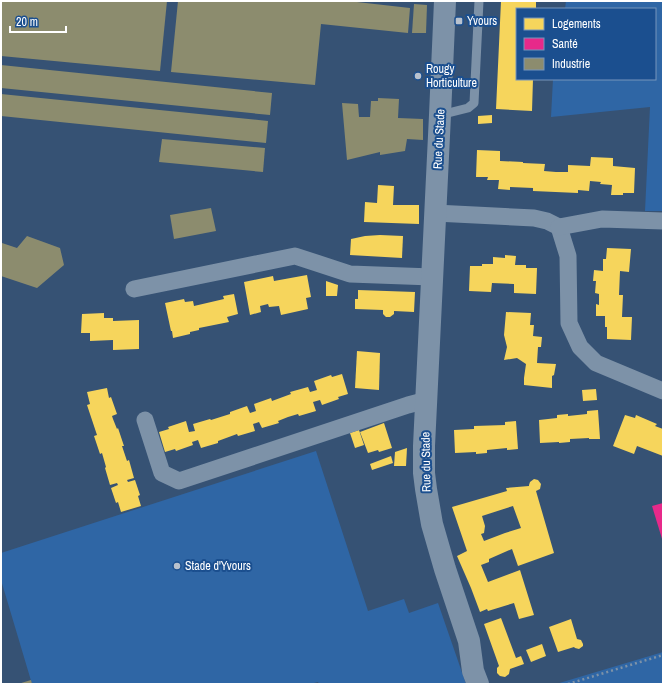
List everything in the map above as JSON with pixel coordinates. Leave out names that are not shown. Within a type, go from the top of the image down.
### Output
[{"type":"street","name":"Rue du Stade","points":[[445,1],[426,400],[424,473],[432,524],[443,564],[469,641],[491,684]]},
{"type":"street","points":[[435,213],[534,218],[547,221],[559,227],[602,219],[663,221]]},
{"type":"street","points":[[559,227],[568,256],[569,323],[580,347],[596,363],[663,391]]},
{"type":"street","points":[[134,289],[295,256],[350,274],[432,277]]},
{"type":"street","points":[[145,420],[162,473],[179,481],[426,400]]},
{"type":"street","name":"Rue du Stade","points":[[469,641],[473,671],[478,684]]},
{"type":"lane","points":[[440,115],[468,108],[474,103],[479,1]]},
{"type":"path","points":[[568,684],[663,655]]},
{"type":"shaded area","points":[[566,1],[663,1],[663,211],[645,211],[650,107],[551,117],[553,80],[656,80],[656,8],[565,8]]},
{"type":"shaded area","name":"Stade d'Yvours","points":[[316,451],[368,611],[404,599],[409,613],[438,603],[466,684],[319,684],[318,682],[310,684],[32,684],[1,580],[1,553]]},
{"type":"shaded area","points":[[663,652],[663,684],[556,684]]},
{"type":"building: Logements","points":[[501,1],[536,1],[536,8],[516,8],[516,80],[533,80],[532,111],[496,109]]},
{"type":"building: Logements","points":[[492,115],[492,123],[478,124],[478,116]]},
{"type":"building: Logements","points":[[477,150],[500,151],[500,161],[545,164],[544,171],[556,172],[568,172],[568,165],[590,166],[591,157],[613,158],[613,166],[635,168],[634,193],[611,195],[612,185],[590,181],[589,191],[578,190],[578,193],[533,191],[533,188],[510,187],[510,190],[498,189],[499,180],[487,180],[488,177],[476,177]]},
{"type":"building: Logements","points":[[378,185],[394,186],[393,205],[419,205],[419,224],[364,222],[365,202],[377,203]]},
{"type":"building: Logements","points":[[380,235],[403,236],[402,258],[350,255],[351,239]]},
{"type":"building: Logements","points":[[607,248],[631,249],[629,272],[620,271],[619,295],[623,295],[622,317],[632,317],[631,340],[607,339],[605,316],[596,316],[596,304],[599,305],[599,294],[595,293],[596,281],[593,281],[594,270],[603,271],[603,259],[606,259]]},
{"type":"building: Logements","points":[[505,255],[516,256],[515,265],[526,265],[526,268],[537,268],[536,294],[514,293],[514,284],[492,283],[491,292],[469,291],[470,266],[493,264],[493,257],[505,258]]},
{"type":"building: Logements","points":[[307,275],[311,297],[306,298],[308,309],[281,315],[279,306],[269,307],[268,304],[260,306],[261,312],[250,315],[244,282],[273,276],[274,281]]},
{"type":"building: Logements","points":[[326,281],[338,285],[337,296],[326,296]]},
{"type":"building: Logements","points":[[358,290],[415,292],[414,312],[394,311],[394,314],[390,317],[386,317],[383,314],[383,310],[355,309],[355,299],[358,299]]},
{"type":"building: Logements","points":[[234,294],[238,314],[227,317],[229,322],[199,328],[199,330],[190,332],[190,334],[173,338],[165,303],[184,299],[185,302],[193,301],[194,306],[224,299],[223,296]]},
{"type":"building: Logements","points":[[506,312],[531,313],[530,325],[534,325],[533,336],[542,337],[541,347],[538,347],[537,363],[556,364],[554,375],[552,376],[552,388],[524,385],[526,364],[517,358],[504,360],[507,347],[504,335]]},
{"type":"building: Logements","points":[[104,313],[104,318],[113,318],[113,321],[139,320],[139,349],[113,350],[113,340],[90,341],[90,333],[81,333],[82,314]]},
{"type":"building: Logements","points":[[357,351],[380,353],[379,390],[355,388]]},
{"type":"building: Logements","points":[[342,374],[348,394],[322,405],[320,400],[313,402],[316,411],[299,416],[298,414],[288,417],[278,421],[279,423],[262,428],[259,422],[253,424],[255,431],[238,436],[237,434],[218,441],[218,443],[201,448],[198,440],[192,442],[193,445],[176,451],[175,449],[165,452],[159,432],[169,429],[168,427],[186,421],[189,432],[195,431],[193,424],[230,414],[230,412],[247,406],[250,413],[256,411],[254,404],[271,398],[272,401],[291,394],[290,392],[308,387],[310,392],[317,390],[314,381],[331,375],[332,377]]},
{"type":"building: Logements","points":[[107,388],[109,398],[111,397],[117,414],[112,416],[117,429],[118,428],[124,446],[122,446],[127,461],[129,460],[134,478],[127,480],[128,482],[135,480],[140,495],[138,496],[141,506],[121,512],[111,488],[118,485],[117,483],[110,485],[102,453],[100,454],[94,436],[97,435],[87,405],[90,404],[87,392]]},
{"type":"building: Logements","points":[[596,389],[597,400],[583,401],[582,390]]},
{"type":"building: Logements","points":[[598,410],[600,439],[570,439],[570,442],[540,443],[539,420],[557,418],[557,415],[568,414],[568,416],[587,414],[587,411]]},
{"type":"building: Logements","points":[[625,415],[635,418],[636,415],[657,424],[655,426],[663,429],[663,456],[637,446],[634,454],[613,446]]},
{"type":"building: Logements","points":[[516,421],[518,449],[507,450],[507,448],[487,450],[487,453],[476,454],[476,452],[455,453],[454,430],[474,429],[474,426],[505,425],[505,422]]},
{"type":"building: Logements","points":[[384,423],[392,448],[379,452],[378,450],[368,453],[360,432]]},
{"type":"building: Logements","points":[[359,430],[364,445],[355,448],[350,433]]},
{"type":"building: Logements","points":[[407,448],[406,466],[394,466],[395,452]]},
{"type":"building: Logements","points":[[391,456],[393,463],[372,470],[370,464]]},
{"type":"building: Logements","points":[[534,479],[538,480],[541,484],[540,489],[536,491],[554,553],[518,566],[512,549],[489,559],[489,562],[481,565],[488,582],[520,570],[534,615],[519,619],[514,603],[480,612],[457,556],[467,551],[452,507],[507,491],[506,488],[529,486],[530,482]],"holes":[[[513,506],[521,528],[484,541],[481,534],[484,533],[485,526],[482,516]]]},
{"type":"building: Logements","points":[[501,618],[516,658],[521,656],[524,664],[510,669],[509,674],[505,677],[500,676],[497,673],[497,668],[499,666],[484,624]]},
{"type":"building: Logements","points":[[571,619],[577,639],[581,640],[583,646],[579,649],[574,647],[558,652],[549,627]]},
{"type":"building: Logements","points":[[542,644],[546,656],[531,662],[526,650]]},
{"type":"building: Santé","points":[[663,503],[663,542],[652,506]]},
{"type":"building: Industrie","points":[[1,1],[167,1],[160,71],[1,56]]},
{"type":"building: Industrie","points":[[178,1],[348,1],[410,8],[408,33],[321,24],[315,85],[171,72]]},
{"type":"building: Industrie","points":[[414,4],[427,5],[426,33],[412,33]]},
{"type":"building: Industrie","points":[[1,65],[272,93],[270,115],[1,88]]},
{"type":"building: Industrie","points":[[1,94],[268,121],[266,143],[1,116]]},
{"type":"building: Industrie","points":[[378,98],[399,99],[398,118],[423,119],[423,140],[407,139],[405,151],[380,155],[380,152],[347,160],[342,103],[358,104],[359,117],[370,117],[371,101],[378,101]]},
{"type":"building: Industrie","points":[[162,139],[265,148],[263,172],[159,162]]},
{"type":"building: Industrie","points":[[211,208],[216,231],[174,239],[170,215]]},
{"type":"building: Industrie","points":[[27,236],[60,248],[64,265],[37,288],[1,276],[1,243],[17,248]]},
{"type":"building: Industrie","points":[[31,680],[32,684],[18,684]]},
{"type":"place","name":"Yvours","points":[[459,21]]},
{"type":"place","name":"Rougy Horticulture","points":[[418,76]]},
{"type":"place","name":"Stade d'Yvours","points":[[177,566]]}]
